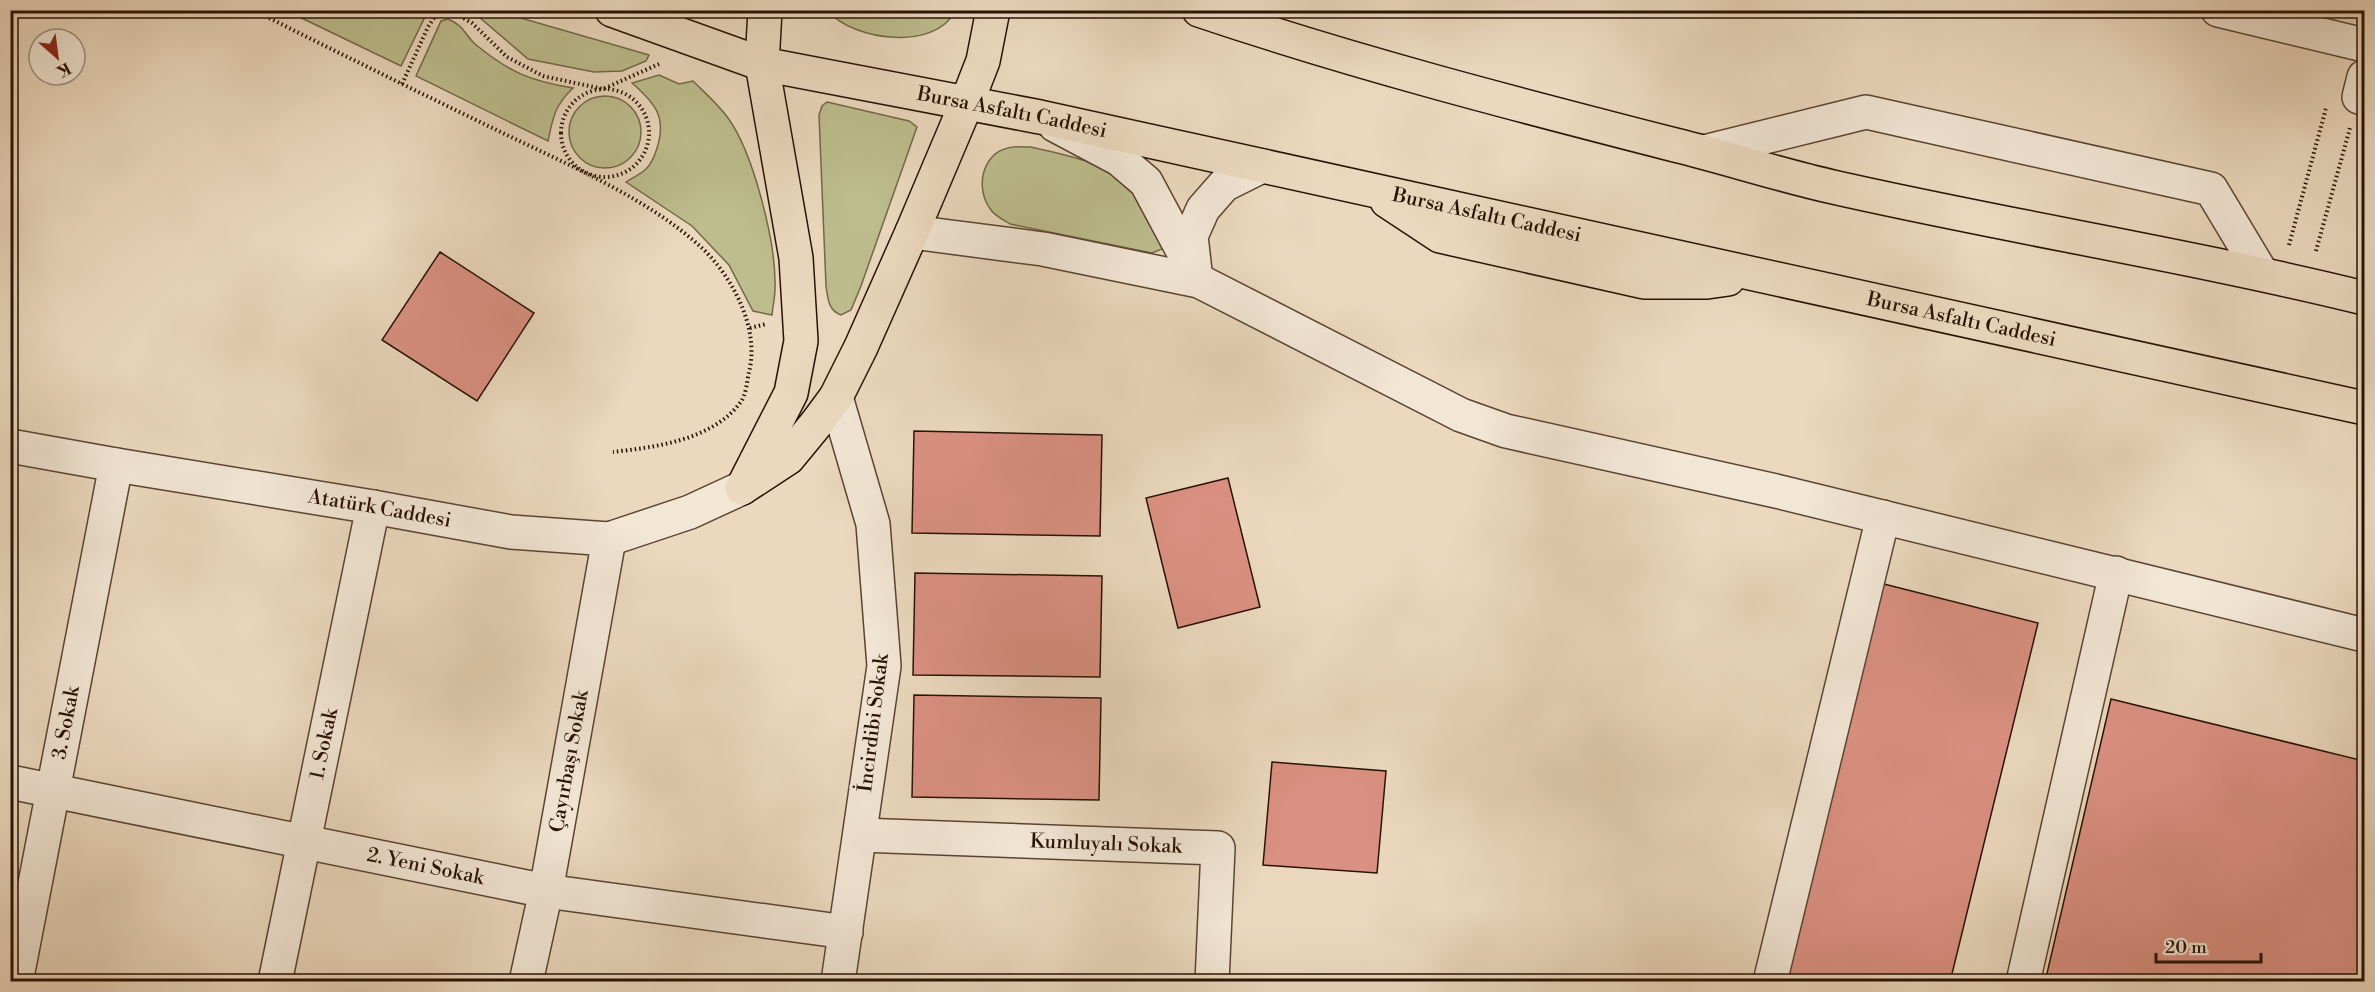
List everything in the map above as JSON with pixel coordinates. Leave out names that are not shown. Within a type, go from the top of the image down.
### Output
[{"type":"highway","name":"Bursa Asfaltı Caddesi","points":[[612,10],[762,64],[1040,117],[2364,408]]},
{"type":"highway","points":[[742,488],[791,393],[801,341],[796,258],[762,64],[765,10]]},
{"type":"highway","points":[[742,488],[788,458],[836,397],[861,348],[967,102],[983,61],[993,10]]},
{"type":"highway","points":[[1199,10],[1265,33],[1452,88],[1831,187],[2283,278],[2364,298]]},
{"type":"highway","points":[[1240,10],[1265,33]]},
{"type":"street","points":[[2218,10],[2364,45]]},
{"type":"street","points":[[1704,152],[1866,112],[2211,189],[2283,278]]},
{"type":"street","points":[[1040,117],[1119,159],[1146,182],[1199,281]]},
{"type":"street","points":[[1199,281],[1194,268],[1191,237],[1203,209],[1224,184],[1262,166]]},
{"type":"street","points":[[912,232],[1043,249],[1199,281],[1461,415],[1506,431],[1884,517],[2364,635]]},
{"type":"street","name":"İncirdibi Sokak","points":[[836,397],[873,524],[884,666],[838,981]]},
{"type":"street","name":"Atatürk Caddesi","points":[[10,446],[510,532],[609,539],[690,512],[742,488]]},
{"type":"street","name":"3. Sokak","points":[[16,981],[116,465]]},
{"type":"street","name":"1. Sokak","points":[[275,981],[373,507]]},
{"type":"street","points":[[1770,981],[1884,517]]},
{"type":"street","name":"Çayırbaşı Sokak","points":[[526,981],[546,891],[609,539]]},
{"type":"street","points":[[2024,981],[2116,573]]},
{"type":"street","name":"2. Yeni Sokak","points":[[10,782],[546,891],[846,932]]},
{"type":"street","name":"Kumluyalı Sokak","points":[[860,835],[1218,848],[1212,981]]},
{"type":"path","points":[[253,10],[584,173],[670,223],[702,248],[728,281],[750,328],[753,356],[741,402],[712,428],[654,447],[613,452]]},
{"type":"path","points":[[402,84],[428,27],[438,12],[453,12],[472,23],[507,57],[543,76],[603,89],[617,91],[631,97],[641,107],[647,121],[649,135],[646,149],[638,162],[627,171],[613,177],[598,177],[584,173],[572,164],[561,138],[561,124],[567,110],[576,99],[589,92],[603,89],[663,62]]},
{"type":"path","points":[[2283,278],[2354,94]]},
{"type":"path","points":[[2283,278],[2354,94]]},
{"type":"green space","points":[[287,11],[430,11],[401,66]]},
{"type":"green space","points":[[472,11],[497,11],[649,55],[646,61],[622,71],[594,72],[528,59]]},
{"type":"green space","points":[[828,11],[955,11],[945,24],[931,32],[894,37],[874,35],[856,29],[840,21]]},
{"type":"green space","points":[[448,19],[499,62],[532,78],[573,88],[562,100],[556,112],[548,141],[416,76],[441,21]]},
{"type":"green space","points":[[659,75],[679,84],[693,81],[728,118],[746,152],[761,197],[771,243],[775,286],[772,315],[753,311],[729,265],[692,226],[626,182],[642,173],[650,165],[657,148],[661,128],[660,119],[653,104],[632,83]]},
{"type":"green space","points":[[605,96],[625,102],[635,112],[641,132],[635,152],[625,162],[605,168],[585,162],[575,152],[569,132],[575,112],[585,102]]},
{"type":"green space","points":[[827,102],[909,121],[917,127],[861,286],[851,310],[841,315],[831,307],[826,286],[819,115],[822,106]]},
{"type":"green space","points":[[1011,147],[1031,147],[1085,161],[1122,180],[1133,189],[1151,213],[1166,240],[1162,249],[1152,253],[1010,224],[997,216],[986,202],[983,193],[983,174],[987,165],[992,157]]},
{"type":"building","points":[[440,252],[534,313],[477,401],[382,340]]},
{"type":"building","points":[[914,431],[1102,435],[1100,536],[912,533]]},
{"type":"building","points":[[1228,478],[1260,607],[1178,628],[1146,498]]},
{"type":"building","points":[[915,573],[1102,576],[1100,677],[913,675]]},
{"type":"building","points":[[1880,583],[2038,623],[1950,982],[1785,982]]},
{"type":"building","points":[[914,695],[1101,698],[1099,800],[912,797]]},
{"type":"building","points":[[2111,699],[2364,761],[2364,982],[2045,982]]},
{"type":"building","points":[[1272,762],[1386,771],[1377,873],[1263,865]]}]
